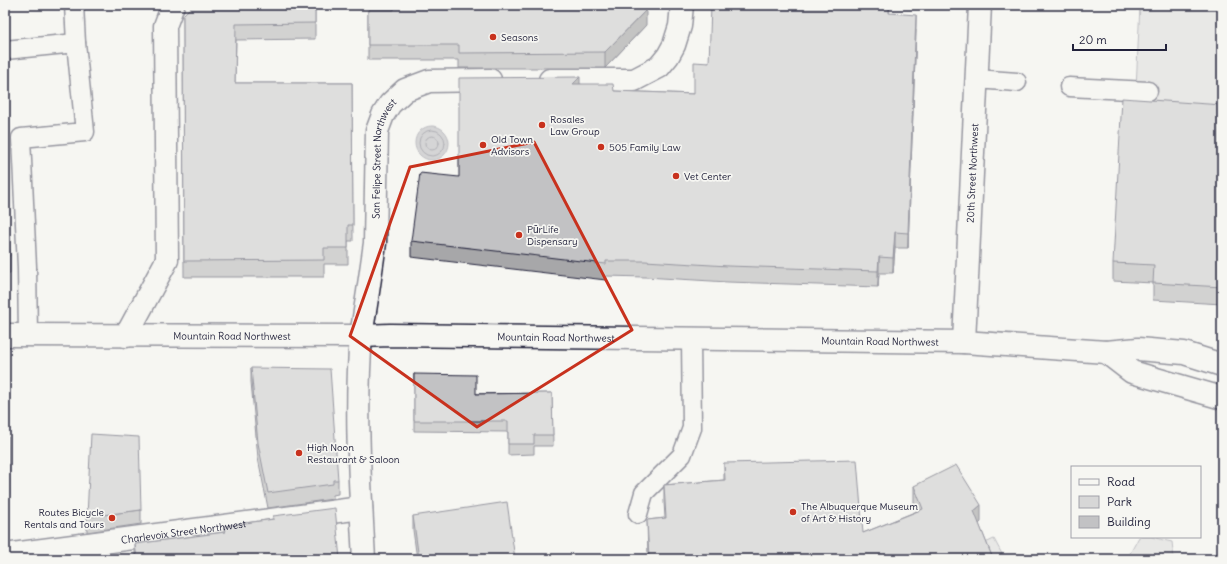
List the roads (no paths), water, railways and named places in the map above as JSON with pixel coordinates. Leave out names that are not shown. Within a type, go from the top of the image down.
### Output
[{"type":"street","points":[[126,336],[167,260],[165,26],[173,5]]},
{"type":"street","points":[[532,80],[634,80],[641,77],[659,67],[674,46],[680,26],[682,5]]},
{"type":"street","name":"20th Street Northwest","points":[[964,342],[980,5]]},
{"type":"street","name":"San Felipe Street Northwest","points":[[364,559],[361,508],[358,374],[361,336],[375,243],[377,131],[383,115],[390,104],[405,90],[429,80],[508,80]]},
{"type":"street","name":"Mountain Road Northwest","points":[[5,335],[390,335],[964,342],[1106,352],[1138,349],[1184,353],[1222,365]]},
{"type":"street","points":[[1106,352],[1132,372],[1222,398]]},
{"type":"street","name":"Charlevoix Street Northwest","points":[[5,555],[361,508]]},
{"type":"lane","points":[[28,335],[27,267],[21,138],[86,132],[76,43],[74,5]]},
{"type":"lane","points":[[5,50],[76,43]]},
{"type":"lane","points":[[976,79],[1017,82]]},
{"type":"lane","points":[[1069,87],[1148,91]]},
{"type":"lane","points":[[638,514],[644,493],[682,455],[692,428],[691,339]]},
{"type":"water","points":[[432,126],[444,131],[449,143],[444,155],[432,160],[420,155],[415,143],[420,131]]},
{"type":"place","name":"Seasons","points":[[493,37]]},
{"type":"place","name":"Rosales Law Group","points":[[542,125]]},
{"type":"place","name":"Old Town Advisors","points":[[483,145]]},
{"type":"place","name":"505 Family Law","points":[[601,147]]},
{"type":"place","name":"Vet Center","points":[[676,176]]},
{"type":"place","name":"PūrLife Dispensary","points":[[519,235]]},
{"type":"place","name":"High Noon Restaurant & Saloon","points":[[299,453]]},
{"type":"place","name":"The Albuquerque Museum of Art & History","points":[[793,512]]},
{"type":"place","name":"Routes Bicycle Rentals and Tours","points":[[112,518]]}]
